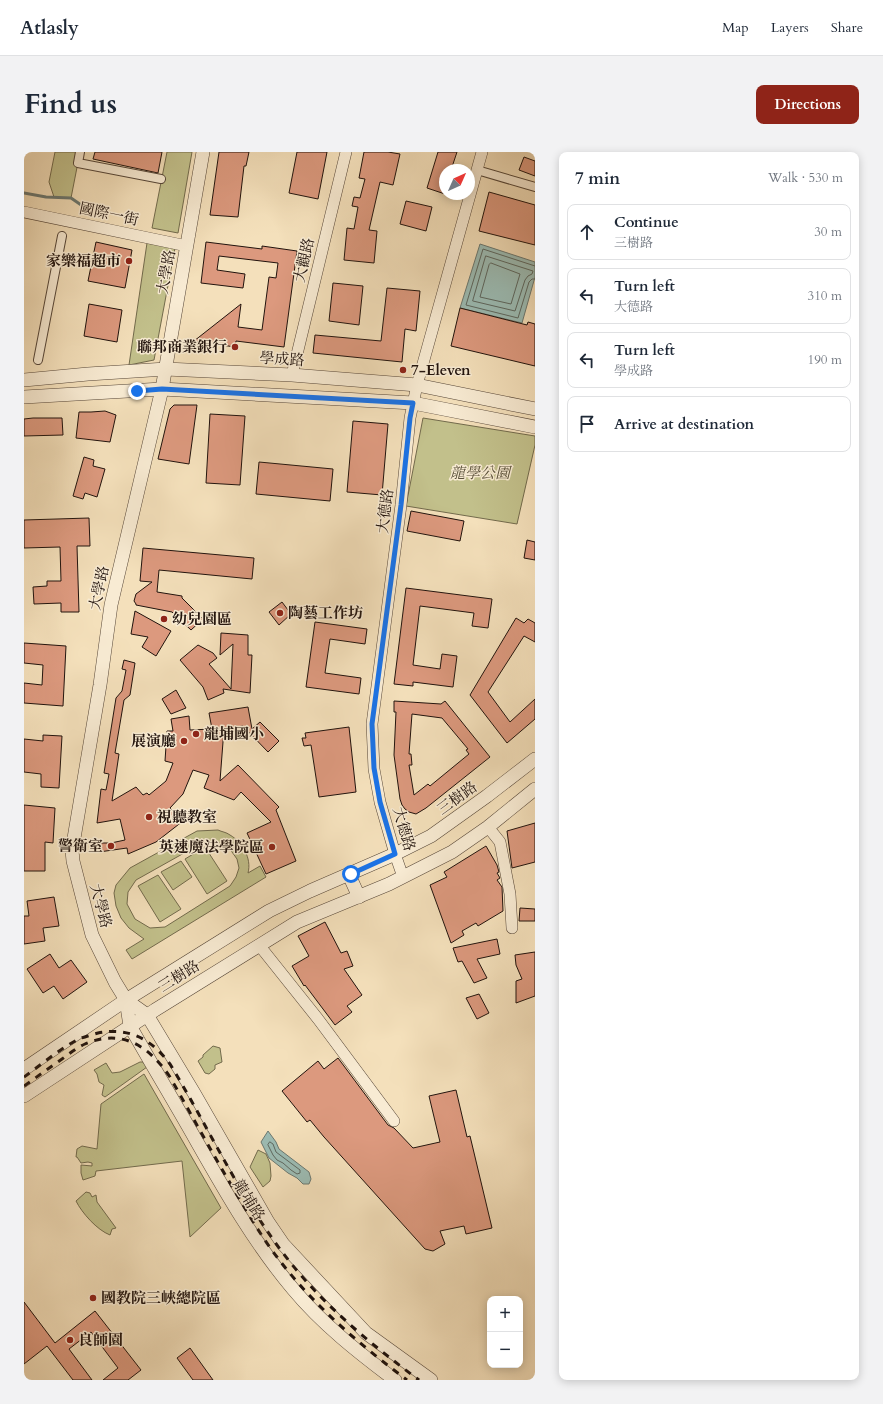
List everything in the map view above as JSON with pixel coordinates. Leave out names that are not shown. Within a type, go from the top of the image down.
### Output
[{"type":"street","points":[[80,152],[78,163],[161,179]]},
{"type":"street","name":"大學路","points":[[148,1014],[126,1000],[115,982],[92,935],[73,861],[72,850],[100,685],[111,605],[162,389],[203,152]]},
{"type":"street","name":"大觀路","points":[[292,375],[346,152]]},
{"type":"street","name":"大德路","points":[[403,877],[380,802],[374,768],[372,724],[401,505],[410,418],[417,385],[482,152]]},
{"type":"street","points":[[477,170],[535,187]]},
{"type":"street","name":"國際一街","points":[[24,212],[187,246]]},
{"type":"street","points":[[38,360],[62,236]]},
{"type":"street","name":"學成路","points":[[24,380],[166,369],[292,375],[417,385],[535,409]]},
{"type":"street","points":[[24,397],[162,389],[413,403],[535,427]]},
{"type":"street","name":"三樹路","points":[[24,1069],[126,1000],[269,911],[310,891],[350,875],[431,836],[535,759]]},
{"type":"street","name":"三樹路","points":[[24,1096],[148,1014],[296,922],[359,897],[452,852],[488,827],[535,789]]},
{"type":"street","points":[[488,827],[500,842],[510,894],[512,928]]},
{"type":"street","points":[[350,875],[359,897]]},
{"type":"street","points":[[260,945],[318,1019],[394,1121]]},
{"type":"street","name":"龍埔路","points":[[126,1000],[130,1026],[224,1191],[272,1264],[294,1291],[352,1347],[395,1380]]},
{"type":"street","name":"龍埔路","points":[[148,1014],[268,1222],[283,1244],[366,1334],[431,1380]]},
{"type":"green space","points":[[55,152],[80,152],[71,198],[54,197],[49,182]]},
{"type":"green space","points":[[167,152],[192,152],[178,233],[152,228]]},
{"type":"green space","points":[[147,243],[175,248],[154,360],[129,365]]},
{"type":"green space","name":"龍學公園","points":[[423,418],[535,436],[535,445],[517,524],[406,506]]},
{"type":"green space","points":[[218,830],[230,835],[242,846],[245,851],[249,862],[248,873],[260,866],[266,877],[132,959],[126,950],[144,939],[129,928],[121,918],[116,906],[114,893],[116,885],[130,868],[197,831]],"holes":[[[214,841],[227,845],[237,859],[239,868],[236,877],[230,886],[165,927],[150,928],[135,919],[127,904],[128,892],[136,880],[202,843]]]},
{"type":"green space","points":[[205,847],[227,881],[207,894],[185,859]]},
{"type":"green space","points":[[181,861],[192,877],[173,890],[161,872]]},
{"type":"green space","points":[[158,875],[181,909],[160,922],[138,886]]},
{"type":"green space","points":[[213,1046],[220,1048],[222,1062],[215,1065],[215,1069],[209,1074],[205,1073],[198,1061]]},
{"type":"green space","points":[[143,1062],[147,1067],[105,1097],[102,1095],[104,1085],[99,1082],[97,1074],[94,1070],[106,1063],[112,1073],[120,1072]]},
{"type":"green space","points":[[144,1074],[221,1208],[190,1237],[182,1161],[96,1171],[95,1176],[83,1180],[81,1165],[92,1166],[92,1163],[81,1163],[76,1157],[77,1149],[82,1146],[97,1149],[101,1104]]},
{"type":"green space","points":[[258,1150],[266,1154],[270,1163],[270,1181],[263,1187],[250,1167]]},
{"type":"green space","points":[[86,1192],[90,1193],[92,1197],[96,1195],[97,1202],[116,1228],[112,1229],[110,1235],[105,1233],[90,1221],[76,1201]]},
{"type":"water","points":[[480,244],[535,262],[535,277],[522,323],[460,308]]},
{"type":"water","points":[[268,1131],[279,1149],[309,1172],[311,1179],[309,1184],[303,1184],[269,1158],[261,1142]]},
{"type":"building","points":[[95,152],[162,152],[158,173],[93,159]]},
{"type":"building","points":[[219,152],[249,152],[246,166],[244,166],[238,217],[210,215]]},
{"type":"building","points":[[297,152],[327,152],[318,199],[289,193]]},
{"type":"building","points":[[364,152],[388,152],[400,154],[393,185],[380,182],[369,230],[377,231],[374,263],[344,260],[347,228],[354,229],[358,207],[352,206],[354,197],[360,198],[365,179],[359,178]]},
{"type":"building","points":[[438,152],[457,152],[453,164],[439,164],[439,192],[427,188]]},
{"type":"building","points":[[524,157],[535,161],[535,176],[519,170]]},
{"type":"building","points":[[489,192],[535,205],[535,245],[479,231]]},
{"type":"building","points":[[406,201],[432,207],[426,231],[400,224]]},
{"type":"building","points":[[96,242],[132,250],[125,288],[88,281]]},
{"type":"building","points":[[206,242],[262,249],[262,246],[297,251],[284,347],[236,341],[235,347],[194,341],[241,304],[238,327],[262,330],[269,277],[276,278],[278,263],[219,256],[217,270],[245,274],[243,288],[201,283]]},
{"type":"building","points":[[333,283],[363,286],[359,325],[329,321]]},
{"type":"building","points":[[387,288],[420,291],[416,331],[405,329],[402,362],[313,353],[315,335],[381,341]]},
{"type":"building","points":[[89,304],[122,310],[117,342],[84,336]]},
{"type":"building","points":[[460,308],[527,325],[528,322],[535,324],[535,366],[451,346]]},
{"type":"building","points":[[174,405],[197,405],[189,464],[158,459],[170,409]]},
{"type":"building","points":[[105,411],[116,415],[110,442],[76,438],[79,412]]},
{"type":"building","points":[[210,414],[245,416],[240,485],[206,483]]},
{"type":"building","points":[[62,418],[63,435],[24,436],[24,419]]},
{"type":"building","points":[[353,421],[388,424],[382,495],[347,492]]},
{"type":"building","points":[[84,457],[94,460],[93,466],[105,469],[97,497],[85,493],[83,499],[73,496]]},
{"type":"building","points":[[259,462],[333,469],[330,501],[256,494]]},
{"type":"building","points":[[411,511],[464,521],[460,541],[407,531]]},
{"type":"building","points":[[89,518],[90,546],[77,546],[79,612],[61,612],[61,603],[34,604],[33,587],[47,586],[47,581],[61,581],[60,547],[24,548],[24,520]]},
{"type":"building","points":[[527,540],[535,542],[535,560],[524,558]]},
{"type":"building","points":[[143,548],[254,558],[252,579],[159,570],[157,592],[182,596],[182,598],[203,619],[191,630],[172,612],[136,605],[134,601],[136,594],[152,582],[140,581]]},
{"type":"building","points":[[406,588],[492,599],[488,628],[472,626],[474,613],[420,606],[413,665],[440,669],[442,654],[457,656],[453,687],[413,682],[413,686],[394,684]]},
{"type":"building","name":"陶藝工作坊","points":[[282,602],[291,614],[279,625],[269,612]]},
{"type":"building","points":[[135,611],[171,631],[156,656],[142,647],[148,637],[131,634]]},
{"type":"building","points":[[516,618],[524,623],[528,619],[535,623],[535,642],[524,636],[488,692],[510,722],[535,699],[535,719],[507,743],[470,695]]},
{"type":"building","points":[[315,622],[367,629],[365,644],[330,639],[325,673],[361,678],[359,694],[306,687]]},
{"type":"building","points":[[221,633],[248,635],[248,655],[252,655],[250,693],[223,689],[224,693],[208,700],[203,687],[180,660],[198,645],[213,653],[217,658],[209,664],[231,689],[233,644],[220,655]]},
{"type":"building","points":[[24,643],[66,646],[63,706],[24,703],[24,683],[42,685],[43,665],[24,663]]},
{"type":"building","points":[[124,660],[135,663],[130,695],[124,700],[115,753],[119,754],[112,801],[136,787],[143,795],[147,793],[149,795],[166,781],[173,763],[165,761],[167,731],[173,731],[171,719],[189,716],[190,730],[212,729],[209,713],[248,707],[252,729],[260,722],[279,741],[268,752],[243,726],[224,729],[220,781],[238,765],[279,807],[276,810],[296,861],[266,874],[247,833],[271,822],[241,792],[234,800],[204,788],[209,775],[193,770],[183,794],[170,808],[183,821],[156,842],[128,854],[127,848],[99,852],[98,843],[111,843],[125,840],[120,819],[97,823],[101,789],[106,790],[109,774],[104,773],[116,698],[122,691],[126,670],[122,669]]},
{"type":"building","points":[[176,690],[186,708],[171,714],[162,699]]},
{"type":"building","points":[[394,701],[441,704],[445,701],[490,757],[426,808],[416,814],[409,812],[402,805],[400,799],[394,755],[396,712],[394,712]],"holes":[[[412,714],[442,718],[468,749],[466,750],[469,754],[430,786],[428,784],[414,795],[409,765],[412,765],[411,754],[409,754]]]},
{"type":"building","points":[[349,727],[356,792],[319,797],[311,745],[304,746],[302,738],[306,738],[305,733]]},
{"type":"building","points":[[43,735],[62,736],[59,788],[41,787],[41,774],[24,772],[24,739],[43,741]]},
{"type":"building","points":[[24,805],[55,808],[53,843],[45,842],[45,871],[24,871]]},
{"type":"building","points":[[535,823],[535,862],[512,868],[507,831]]},
{"type":"building","points":[[486,846],[497,865],[499,872],[497,873],[500,878],[497,880],[502,887],[503,911],[478,926],[476,923],[462,931],[464,935],[451,943],[430,885],[447,877],[444,872]]},
{"type":"building","points":[[54,897],[59,926],[43,928],[45,941],[24,944],[24,916],[29,916],[27,901]]},
{"type":"building","points":[[520,908],[535,909],[535,921],[519,921]]},
{"type":"building","points":[[325,922],[341,953],[347,951],[353,966],[344,969],[362,995],[347,1006],[352,1012],[335,1025],[305,985],[304,986],[292,966],[309,956],[298,936]]},
{"type":"building","points":[[497,939],[500,954],[477,959],[487,978],[474,983],[462,961],[458,962],[453,948]]},
{"type":"building","points":[[535,952],[535,996],[516,1003],[516,981],[522,979],[516,965],[515,955]]},
{"type":"building","points":[[50,954],[59,968],[71,960],[87,982],[63,999],[54,986],[43,993],[27,969]]},
{"type":"building","points":[[479,994],[489,1013],[477,1019],[466,998]]},
{"type":"building","points":[[338,1058],[388,1125],[394,1128],[413,1148],[440,1142],[429,1096],[456,1090],[467,1137],[470,1136],[492,1228],[466,1234],[464,1226],[440,1231],[445,1244],[433,1251],[425,1249],[310,1120],[307,1122],[282,1091],[318,1061],[324,1069]]},
{"type":"building","name":"良師園","points":[[24,1302],[55,1343],[95,1311],[141,1370],[128,1380],[103,1380],[118,1368],[91,1332],[69,1349],[92,1380],[73,1380],[47,1346],[24,1364]]},
{"type":"building","points":[[190,1348],[213,1380],[193,1380],[177,1358]]},
{"type":"waterway","points":[[24,193],[46,197],[71,198],[87,209]]},
{"type":"railway","points":[[24,1077],[63,1048],[77,1040],[98,1033],[120,1032],[130,1034],[139,1037],[155,1048],[170,1064],[236,1181],[264,1227],[295,1268],[345,1320],[381,1351],[419,1380]]},
{"type":"railway","points":[[24,1086],[85,1044],[111,1038],[123,1039],[144,1049],[162,1066],[170,1077],[254,1223],[271,1249],[291,1275],[321,1308],[354,1338],[407,1380]]},
{"type":"place","name":"家樂福超市","points":[[129,261]]},
{"type":"place","name":"聯邦商業銀行","points":[[235,347]]},
{"type":"place","name":"7-Eleven","points":[[403,370]]},
{"type":"place","name":"陶藝工作坊","points":[[280,613]]},
{"type":"place","name":"幼兒園區","points":[[164,619]]},
{"type":"place","name":"龍埔國小","points":[[196,734]]},
{"type":"place","name":"展演廳","points":[[184,741]]},
{"type":"place","name":"視聽教室","points":[[149,817]]},
{"type":"place","name":"警衛室","points":[[111,846]]},
{"type":"place","name":"英速魔法學院區","points":[[272,847]]},
{"type":"place","name":"國教院三峽總院區","points":[[93,1298]]},
{"type":"place","name":"良師園","points":[[70,1340]]},
{"type":"route","points":[[137,391],[162,389],[413,403],[372,724],[374,768],[380,802],[395,854],[351,874]]}]
